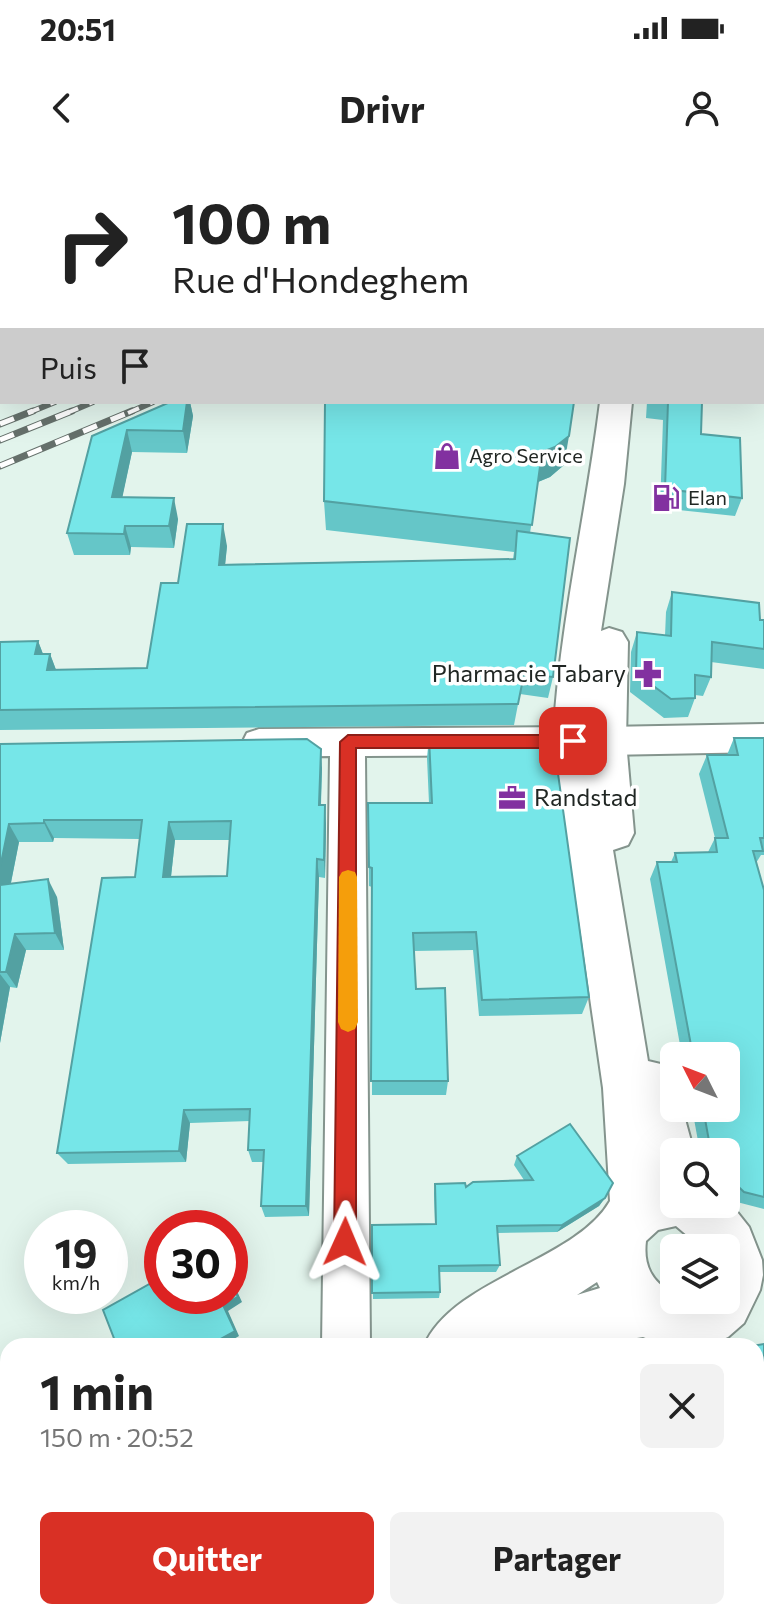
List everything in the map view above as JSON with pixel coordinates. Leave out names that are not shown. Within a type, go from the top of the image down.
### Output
[{"type":"main road","points":[[616,404],[607,484],[588,589],[575,688],[611,819],[658,1117],[664,1138]]},
{"type":"main road","points":[[589,741],[635,1159],[660,1185]]},
{"type":"main road","points":[[463,1338],[511,1303],[589,1258],[673,1218]]},
{"type":"main road","points":[[675,1218],[617,1250],[620,1273],[632,1296],[659,1317],[682,1323],[741,1308]]},
{"type":"main road","points":[[693,1218],[733,1252],[735,1281],[729,1298],[741,1308]]},
{"type":"main road","points":[[528,1338],[593,1317],[645,1309]]},
{"type":"street","points":[[224,743],[764,738]]},
{"type":"street","points":[[346,1338],[348,742]]},
{"type":"building","points":[[165,404],[187,404],[183,431],[127,430],[112,497],[174,498],[169,526],[125,526],[124,534],[67,533],[92,436]]},
{"type":"building","points":[[325,404],[574,404],[569,436],[542,452],[532,525],[324,501]]},
{"type":"building","points":[[668,404],[702,404],[701,434],[740,438],[742,498],[665,489]]},
{"type":"building","points":[[187,524],[223,524],[219,565],[515,559],[517,531],[570,538],[553,677],[524,674],[518,704],[0,710],[0,642],[38,641],[35,654],[50,654],[47,670],[147,668],[161,583],[178,583]]},
{"type":"building","points":[[672,592],[759,603],[760,620],[764,620],[764,649],[712,642],[711,677],[695,675],[695,698],[671,699],[636,673],[637,632],[671,636]]},
{"type":"building","points":[[429,737],[542,739],[555,752],[589,997],[482,1000],[476,932],[413,933],[416,989],[445,988],[448,1081],[371,1081],[372,868],[369,867],[368,803],[432,803]]},
{"type":"building","points":[[734,738],[764,738],[764,838],[760,838],[763,851],[753,851],[764,890],[764,1197],[740,1188],[740,1138],[708,1138],[706,1122],[740,1122],[740,1042],[690,1042],[657,862],[677,862],[675,853],[717,852],[715,838],[728,838],[707,755],[738,755]]},
{"type":"building","points":[[307,739],[321,749],[319,805],[325,805],[324,860],[317,859],[306,1206],[261,1206],[264,1150],[248,1150],[250,1109],[184,1110],[179,1151],[57,1153],[102,878],[135,877],[142,820],[44,820],[44,823],[9,824],[0,868],[0,744]],"holes":[[[231,821],[227,876],[163,877],[169,822]]]},
{"type":"building","points":[[48,879],[55,933],[15,934],[6,972],[0,972],[0,885]]},
{"type":"building","points":[[570,1124],[613,1183],[605,1198],[562,1225],[497,1226],[500,1265],[439,1266],[440,1292],[372,1293],[372,1225],[436,1224],[435,1184],[465,1183],[466,1187],[473,1182],[533,1180],[517,1156]]},
{"type":"building","points":[[144,1287],[144,1314],[227,1314],[235,1331],[222,1338],[114,1338],[105,1314],[128,1314],[128,1296]]},
{"type":"railway","points":[[30,412],[50,404]]},
{"type":"railway","points":[[67,413],[88,404]]},
{"type":"railway","points":[[128,413],[148,404]]},
{"type":"railway","points":[[0,440],[72,411]]},
{"type":"railway","points":[[0,466],[132,411]]},
{"type":"railway","points":[[0,424],[30,412]]},
{"type":"slow traffic","points":[[348,877],[348,1022]]},
{"type":"place","name":"Agro Service","points":[[447,456]]},
{"type":"place","name":"Elan","points":[[666,498]]},
{"type":"place","name":"Pharmacie Tabary","points":[[648,674]]},
{"type":"place","name":"Randstad","points":[[512,798]]},
{"type":"route","points":[[345,1242],[348,742],[573,741]]}]
